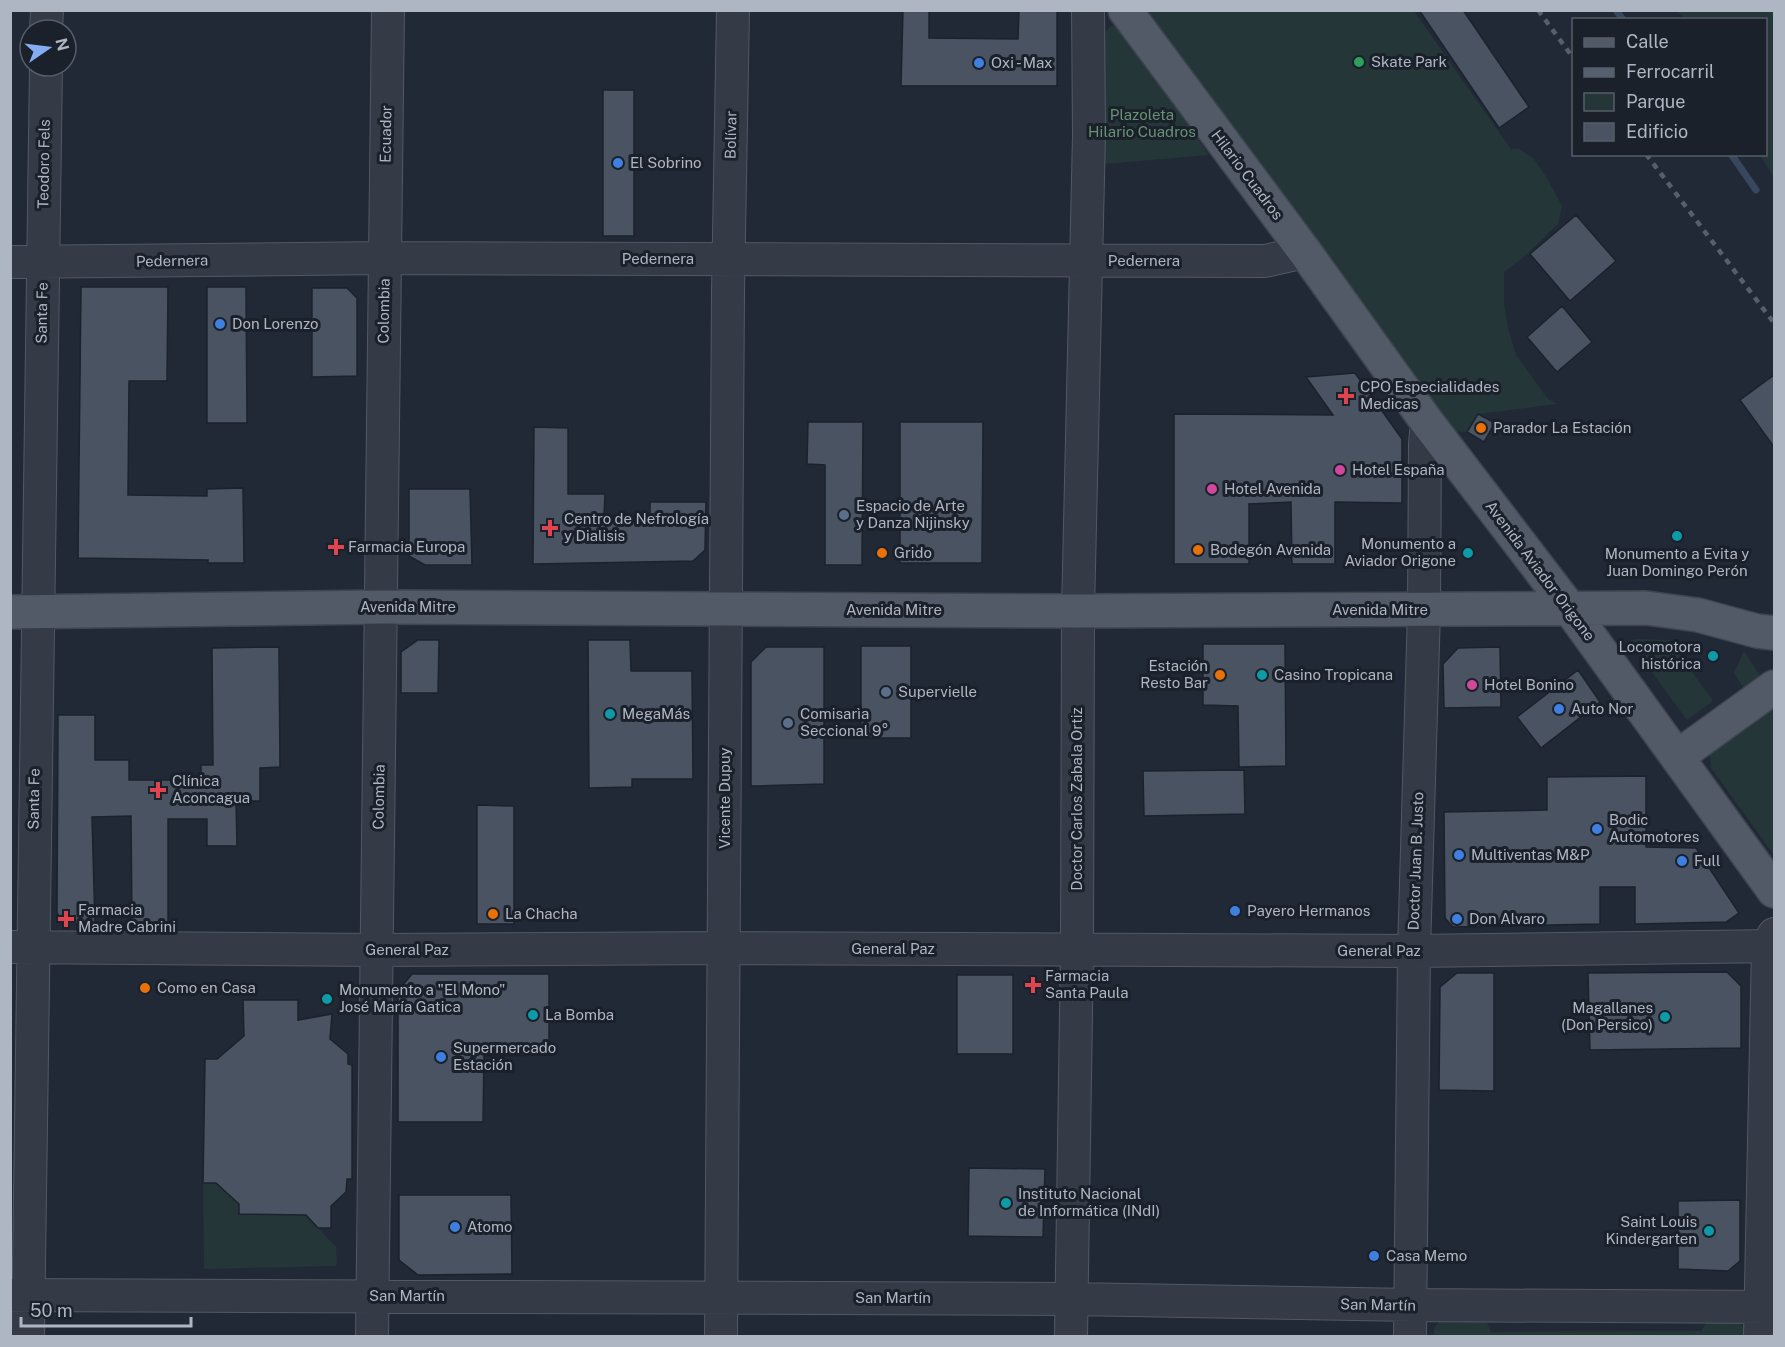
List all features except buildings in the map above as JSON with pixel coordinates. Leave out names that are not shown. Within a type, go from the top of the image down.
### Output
[{"type":"main road","name":"Hilario Cuadros","points":[[1125,10],[1305,252]]},
{"type":"main road","name":"Avenida Aviador Origone","points":[[1305,252],[1427,422],[1570,609],[1774,891]]},
{"type":"main road","name":"Avenida Mitre","points":[[24,612],[381,607],[1078,611],[1646,608],[1698,615],[1757,631],[1774,633]]},
{"type":"main road","points":[[1677,757],[1774,687]]},
{"type":"street","name":"Ecuador","points":[[385,258],[388,10]]},
{"type":"street","name":"Bolívar","points":[[729,260],[733,10]]},
{"type":"street","name":"Doctor Carlos Zabala Ortiz","points":[[1071,1336],[1077,950],[1078,611],[1089,135],[1088,10]]},
{"type":"street","name":"Teodoro Fels","points":[[43,262],[46,78]]},
{"type":"street","name":"Pedernera","points":[[10,262],[385,258],[1265,261],[1305,252]]},
{"type":"street","name":"Colombia","points":[[372,1336],[385,258]]},
{"type":"street","name":"Vicente Dupuy","points":[[721,1336],[729,260]]},
{"type":"street","name":"Santa Fe","points":[[28,1336],[20,1295],[24,612],[43,262]]},
{"type":"street","name":"Doctor Juan B. Justo","points":[[1410,1336],[1414,951],[1424,610],[1424,466],[1427,422]]},
{"type":"street","name":"General Paz","points":[[21,947],[377,950],[724,948],[1414,951],[1772,942]]},
{"type":"street","points":[[1765,1317],[1772,942]]},
{"type":"street","name":"San Martín","points":[[20,1295],[1072,1299],[1410,1305],[1765,1317]]},
{"type":"green space","points":[[1137,11],[1414,11],[1511,149],[1519,149],[1534,159],[1562,206],[1558,224],[1524,257],[1504,272],[1504,303],[1516,355],[1548,399],[1557,404],[1478,414],[1467,432],[1447,431]]},
{"type":"green space","points":[[1677,11],[1774,11],[1774,177],[1761,156],[1767,156],[1767,18],[1684,18]]},
{"type":"green space","name":"Plazoleta Hilario Cuadros","points":[[1111,26],[1120,26],[1209,155],[1105,164],[1105,32]]},
{"type":"green space","points":[[1636,639],[1669,640],[1713,701],[1687,720],[1629,641]]},
{"type":"green space","points":[[1744,651],[1765,683],[1749,696],[1734,673]]},
{"type":"green space","points":[[1774,705],[1774,855],[1711,768],[1710,755],[1713,750]]},
{"type":"green space","points":[[203,1183],[216,1183],[239,1204],[239,1214],[306,1215],[336,1247],[337,1264],[335,1266],[204,1269]]},
{"type":"green space","points":[[1445,1315],[1484,1315],[1491,1332],[1701,1331],[1709,1319],[1737,1319],[1745,1330],[1745,1336],[1434,1336],[1434,1328]]},
{"type":"waterway","points":[[1616,10],[1622,18]]},
{"type":"waterway","points":[[1732,156],[1756,190]]},
{"type":"railway","points":[[1538,10],[1572,56]]},
{"type":"railway","points":[[1648,156],[1774,323]]},
{"type":"place","name":"Skate Park","points":[[1359,62]]},
{"type":"place","name":"Oxi - Max","points":[[979,63]]},
{"type":"place","name":"El Sobrino","points":[[618,163]]},
{"type":"place","name":"Don Lorenzo","points":[[220,324]]},
{"type":"place","name":"CPO Especialidades Medicas","points":[[1346,396]]},
{"type":"place","name":"Parador La Estación","points":[[1481,428]]},
{"type":"place","name":"Hotel España","points":[[1340,470]]},
{"type":"place","name":"Hotel Avenida","points":[[1212,489]]},
{"type":"place","name":"Espacio de Arte y Danza Nijinsky","points":[[844,515]]},
{"type":"place","name":"Centro de Nefrología y Dialisis","points":[[550,528]]},
{"type":"place","name":"Monumento a Evita y Juan Domingo Perón","points":[[1677,536]]},
{"type":"place","name":"Farmacia Europa","points":[[336,547]]},
{"type":"place","name":"Bodegón Avenida","points":[[1198,550]]},
{"type":"place","name":"Grido","points":[[882,553]]},
{"type":"place","name":"Monumento a Aviador Origone","points":[[1468,553]]},
{"type":"place","name":"Locomotora histórica","points":[[1713,656]]},
{"type":"place","name":"Estación Resto Bar","points":[[1220,675]]},
{"type":"place","name":"Casino Tropicana","points":[[1262,675]]},
{"type":"place","name":"Hotel Bonino","points":[[1472,685]]},
{"type":"place","name":"Supervielle","points":[[886,692]]},
{"type":"place","name":"Auto Nor","points":[[1559,709]]},
{"type":"place","name":"MegaMás","points":[[610,714]]},
{"type":"place","name":"Comisarìa Seccional 9°","points":[[788,723]]},
{"type":"place","name":"Clínica Aconcagua","points":[[158,790]]},
{"type":"place","name":"Bodic Automotores","points":[[1597,829]]},
{"type":"place","name":"Multiventas M&P","points":[[1459,855]]},
{"type":"place","name":"Full","points":[[1682,861]]},
{"type":"place","name":"Payero Hermanos","points":[[1235,911]]},
{"type":"place","name":"La Chacha","points":[[493,914]]},
{"type":"place","name":"Farmacia Madre Cabrini","points":[[66,919]]},
{"type":"place","name":"Don Alvaro","points":[[1457,919]]},
{"type":"place","name":"Farmacia Santa Paula","points":[[1033,985]]},
{"type":"place","name":"Como en Casa","points":[[145,988]]},
{"type":"place","name":"Monumento a \"El Mono\" José María Gatica","points":[[327,999]]},
{"type":"place","name":"La Bomba","points":[[533,1015]]},
{"type":"place","name":"Magallanes (Don Persico)","points":[[1665,1017]]},
{"type":"place","name":"Supermercado Estación","points":[[441,1057]]},
{"type":"place","name":"Instituto Nacional de Informática (INdI)","points":[[1006,1203]]},
{"type":"place","name":"Atomo","points":[[455,1227]]},
{"type":"place","name":"Saint Louis Kindergarten","points":[[1709,1231]]},
{"type":"place","name":"Casa Memo","points":[[1374,1256]]}]
